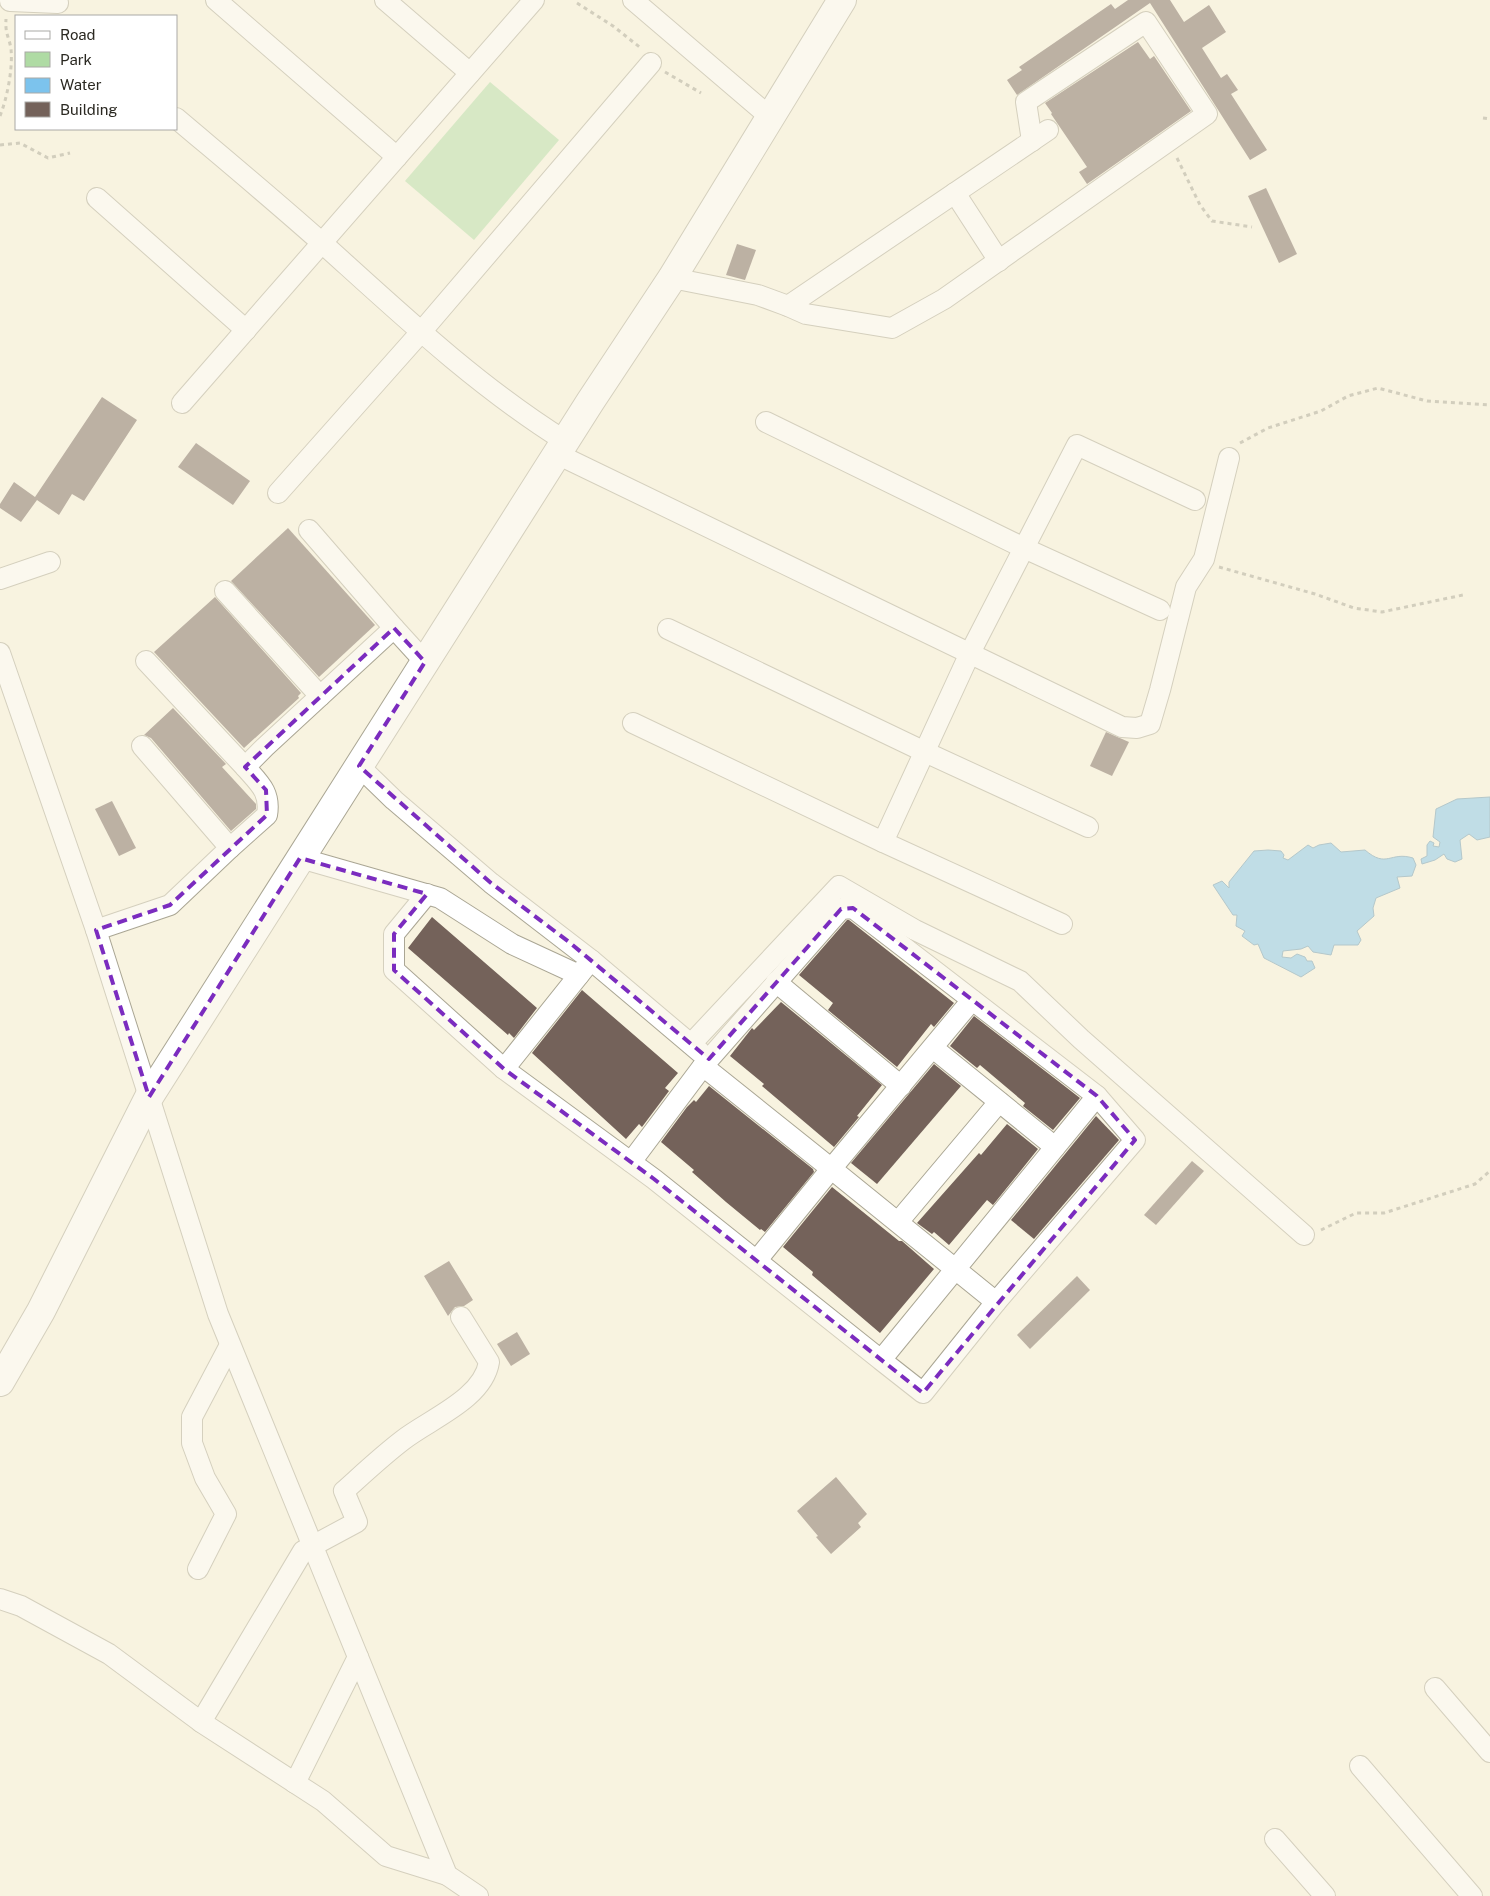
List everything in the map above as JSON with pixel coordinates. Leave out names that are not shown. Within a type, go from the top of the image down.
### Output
[{"type":"main road","points":[[0,1382],[41,1311],[148,1097],[561,448],[672,278],[842,0]]},
{"type":"street","points":[[216,0],[397,157]]},
{"type":"street","points":[[385,0],[470,73]]},
{"type":"street","points":[[182,403],[534,0]]},
{"type":"street","points":[[633,0],[770,116]]},
{"type":"street","points":[[10,2],[59,6]]},
{"type":"street","points":[[672,278],[758,294],[806,314],[892,328],[944,299],[1207,114],[1146,22],[1026,102],[1032,141]]},
{"type":"street","points":[[278,493],[421,332],[651,63]]},
{"type":"street","points":[[178,120],[322,243],[421,332],[530,419],[561,448],[1122,727],[1137,728],[1150,724],[1186,586],[1204,559],[1229,458]]},
{"type":"street","points":[[788,306],[1048,130]]},
{"type":"street","points":[[955,192],[998,261]]},
{"type":"street","points":[[97,198],[246,330]]},
{"type":"street","points":[[766,422],[1024,548],[1160,610]]},
{"type":"street","points":[[883,842],[970,653],[1077,445],[1195,500]]},
{"type":"street","points":[[309,530],[425,662]]},
{"type":"street","points":[[0,579],[50,562]]},
{"type":"street","points":[[225,591],[320,696]]},
{"type":"street","points":[[245,767],[394,628]]},
{"type":"street","points":[[668,629],[924,752],[1088,826]]},
{"type":"street","points":[[0,653],[96,930],[218,1314],[447,1875]]},
{"type":"street","points":[[96,930],[170,905],[267,816],[269,807],[266,790],[146,661]]},
{"type":"street","points":[[633,723],[883,842],[1062,924]]},
{"type":"street","points":[[142,746],[230,848]]},
{"type":"street","points":[[359,766],[394,800],[585,967],[691,1044],[706,1062],[831,1169],[996,1302]]},
{"type":"street","points":[[300,858],[440,898],[512,944],[585,967]]},
{"type":"street","points":[[691,1044],[839,886],[915,930],[1020,981],[1089,1045],[1304,1235]]},
{"type":"street","points":[[427,894],[394,934],[394,970],[504,1069],[631,1162],[923,1393],[996,1302],[1135,1140],[1097,1096],[853,908],[841,909],[706,1062],[631,1162]]},
{"type":"street","points":[[504,1069],[585,967]]},
{"type":"street","points":[[776,982],[901,1086]]},
{"type":"street","points":[[757,1260],[972,1000]]},
{"type":"street","points":[[933,1048],[1055,1147]]},
{"type":"street","points":[[881,1360],[1097,1096]]},
{"type":"street","points":[[898,1222],[1000,1102]]},
{"type":"street","points":[[201,1722],[303,1551],[357,1522],[344,1491],[404,1440],[474,1391],[487,1372],[489,1362],[461,1317]]},
{"type":"street","points":[[198,1569],[226,1514],[205,1478],[192,1443],[192,1417],[230,1345]]},
{"type":"street","points":[[0,1599],[21,1606],[109,1654],[201,1722],[323,1801],[386,1856],[447,1875],[478,1896]]},
{"type":"street","points":[[296,1783],[358,1657]]},
{"type":"street","points":[[1434,1688],[1490,1752]]},
{"type":"street","points":[[1360,1766],[1472,1896]]},
{"type":"street","points":[[1276,1839],[1325,1896]]},
{"type":"path","points":[[0,116],[5,102],[9,77],[11,50],[5,32],[6,13],[10,2]]},
{"type":"path","points":[[577,3],[613,26],[646,52],[651,63],[702,93]]},
{"type":"path","points":[[1484,118],[1490,119]]},
{"type":"path","points":[[1170,141],[1200,206],[1212,221],[1252,227]]},
{"type":"path","points":[[0,145],[20,143],[48,158],[70,153]]},
{"type":"path","points":[[1229,458],[1241,443],[1268,428],[1321,411],[1348,396],[1378,388],[1427,401],[1490,404]]},
{"type":"path","points":[[1194,574],[1220,566],[1315,594],[1354,608],[1382,612],[1463,595]]},
{"type":"path","points":[[1304,1235],[1323,1229],[1356,1213],[1384,1213],[1474,1184],[1490,1171]]},
{"type":"highlighted area","points":[[394,628],[425,662],[359,766],[491,883],[569,942],[709,1059],[841,909],[853,908],[1097,1096],[1135,1140],[923,1393],[654,1179],[504,1069],[394,970],[394,934],[427,894],[300,858],[149,1097],[96,930],[170,905],[267,815],[266,790],[245,767]]},
{"type":"green space","points":[[490,82],[559,140],[474,240],[405,181]]},
{"type":"water","points":[[1490,797],[1490,837],[1477,840],[1469,834],[1460,840],[1462,859],[1455,862],[1447,859],[1444,854],[1435,860],[1422,864],[1421,859],[1427,856],[1427,845],[1430,841],[1434,843],[1433,846],[1439,847],[1440,842],[1433,837],[1436,809],[1457,799]]},
{"type":"water","points":[[1331,843],[1341,852],[1365,850],[1372,856],[1384,859],[1405,856],[1413,858],[1416,865],[1412,876],[1397,877],[1400,888],[1376,898],[1373,908],[1374,916],[1357,931],[1361,940],[1358,945],[1334,945],[1331,955],[1313,952],[1308,946],[1301,949],[1283,951],[1282,957],[1291,958],[1297,954],[1305,957],[1307,961],[1312,961],[1315,968],[1301,977],[1264,958],[1258,944],[1254,945],[1242,936],[1245,931],[1236,926],[1237,915],[1233,915],[1213,885],[1222,881],[1229,888],[1229,882],[1254,851],[1281,851],[1284,855],[1283,858],[1288,860],[1308,845],[1313,848]]},
{"type":"building","points":[[1128,0],[1170,0],[1184,22],[1209,5],[1226,32],[1202,48],[1221,78],[1227,74],[1238,90],[1231,94],[1267,150],[1250,160],[1150,3],[1017,95],[1007,80],[1022,70],[1019,67],[1111,4],[1115,9]]},
{"type":"building","points":[[1138,42],[1150,59],[1154,56],[1191,111],[1087,184],[1079,172],[1087,167],[1045,103]]},
{"type":"building","points":[[1266,188],[1297,254],[1279,263],[1248,196]]},
{"type":"building","points":[[737,244],[756,250],[745,280],[726,275]]},
{"type":"building","points":[[102,397],[137,420],[84,501],[72,494],[59,515],[37,500],[21,522],[0,508],[0,504],[14,482],[35,497]]},
{"type":"building","points":[[196,443],[250,481],[233,505],[178,467]]},
{"type":"building","points":[[288,528],[375,625],[319,677],[231,581]]},
{"type":"building","points":[[215,597],[301,693],[298,696],[299,698],[244,748],[154,652]]},
{"type":"building","points":[[173,708],[226,764],[222,767],[256,804],[256,809],[231,831],[151,738],[144,735]]},
{"type":"building","points":[[1106,732],[1129,742],[1112,776],[1090,766]]},
{"type":"building","points":[[112,801],[136,848],[119,856],[95,809]]},
{"type":"building","points":[[432,917],[537,1008],[514,1038],[509,1033],[508,1035],[408,948]]},
{"type":"building","points":[[847,920],[954,1003],[934,1027],[931,1024],[897,1067],[828,1010],[833,1003],[799,975]]},
{"type":"building","points":[[582,990],[678,1073],[665,1088],[669,1091],[642,1127],[639,1124],[626,1139],[532,1053]]},
{"type":"building","points":[[781,1002],[882,1085],[834,1147],[762,1086],[764,1084],[730,1056],[752,1028],[754,1030]]},
{"type":"building","points":[[974,1016],[1080,1098],[1053,1130],[1023,1106],[1025,1103],[980,1065],[977,1068],[950,1046]]},
{"type":"building","points":[[934,1064],[961,1086],[877,1184],[851,1163]]},
{"type":"building","points":[[709,1086],[813,1169],[814,1172],[765,1232],[726,1202],[692,1172],[694,1170],[661,1142],[687,1107],[694,1100],[696,1102]]},
{"type":"building","points":[[1096,1116],[1119,1140],[1034,1239],[1011,1220]]},
{"type":"building","points":[[1007,1124],[1038,1149],[993,1205],[987,1200],[949,1245],[934,1232],[932,1234],[917,1223],[979,1153],[981,1155]]},
{"type":"building","points":[[1192,1161],[1204,1171],[1156,1225],[1144,1215]]},
{"type":"building","points":[[832,1187],[899,1241],[902,1241],[934,1269],[880,1333],[812,1275],[813,1272],[783,1247]]},
{"type":"building","points":[[449,1261],[473,1300],[464,1306],[455,1307],[448,1316],[424,1276]]},
{"type":"building","points":[[1077,1276],[1090,1290],[1030,1349],[1017,1335]]},
{"type":"building","points":[[517,1332],[530,1354],[511,1366],[497,1344]]},
{"type":"building","points":[[836,1477],[867,1514],[858,1523],[861,1527],[831,1554],[797,1511]]}]
